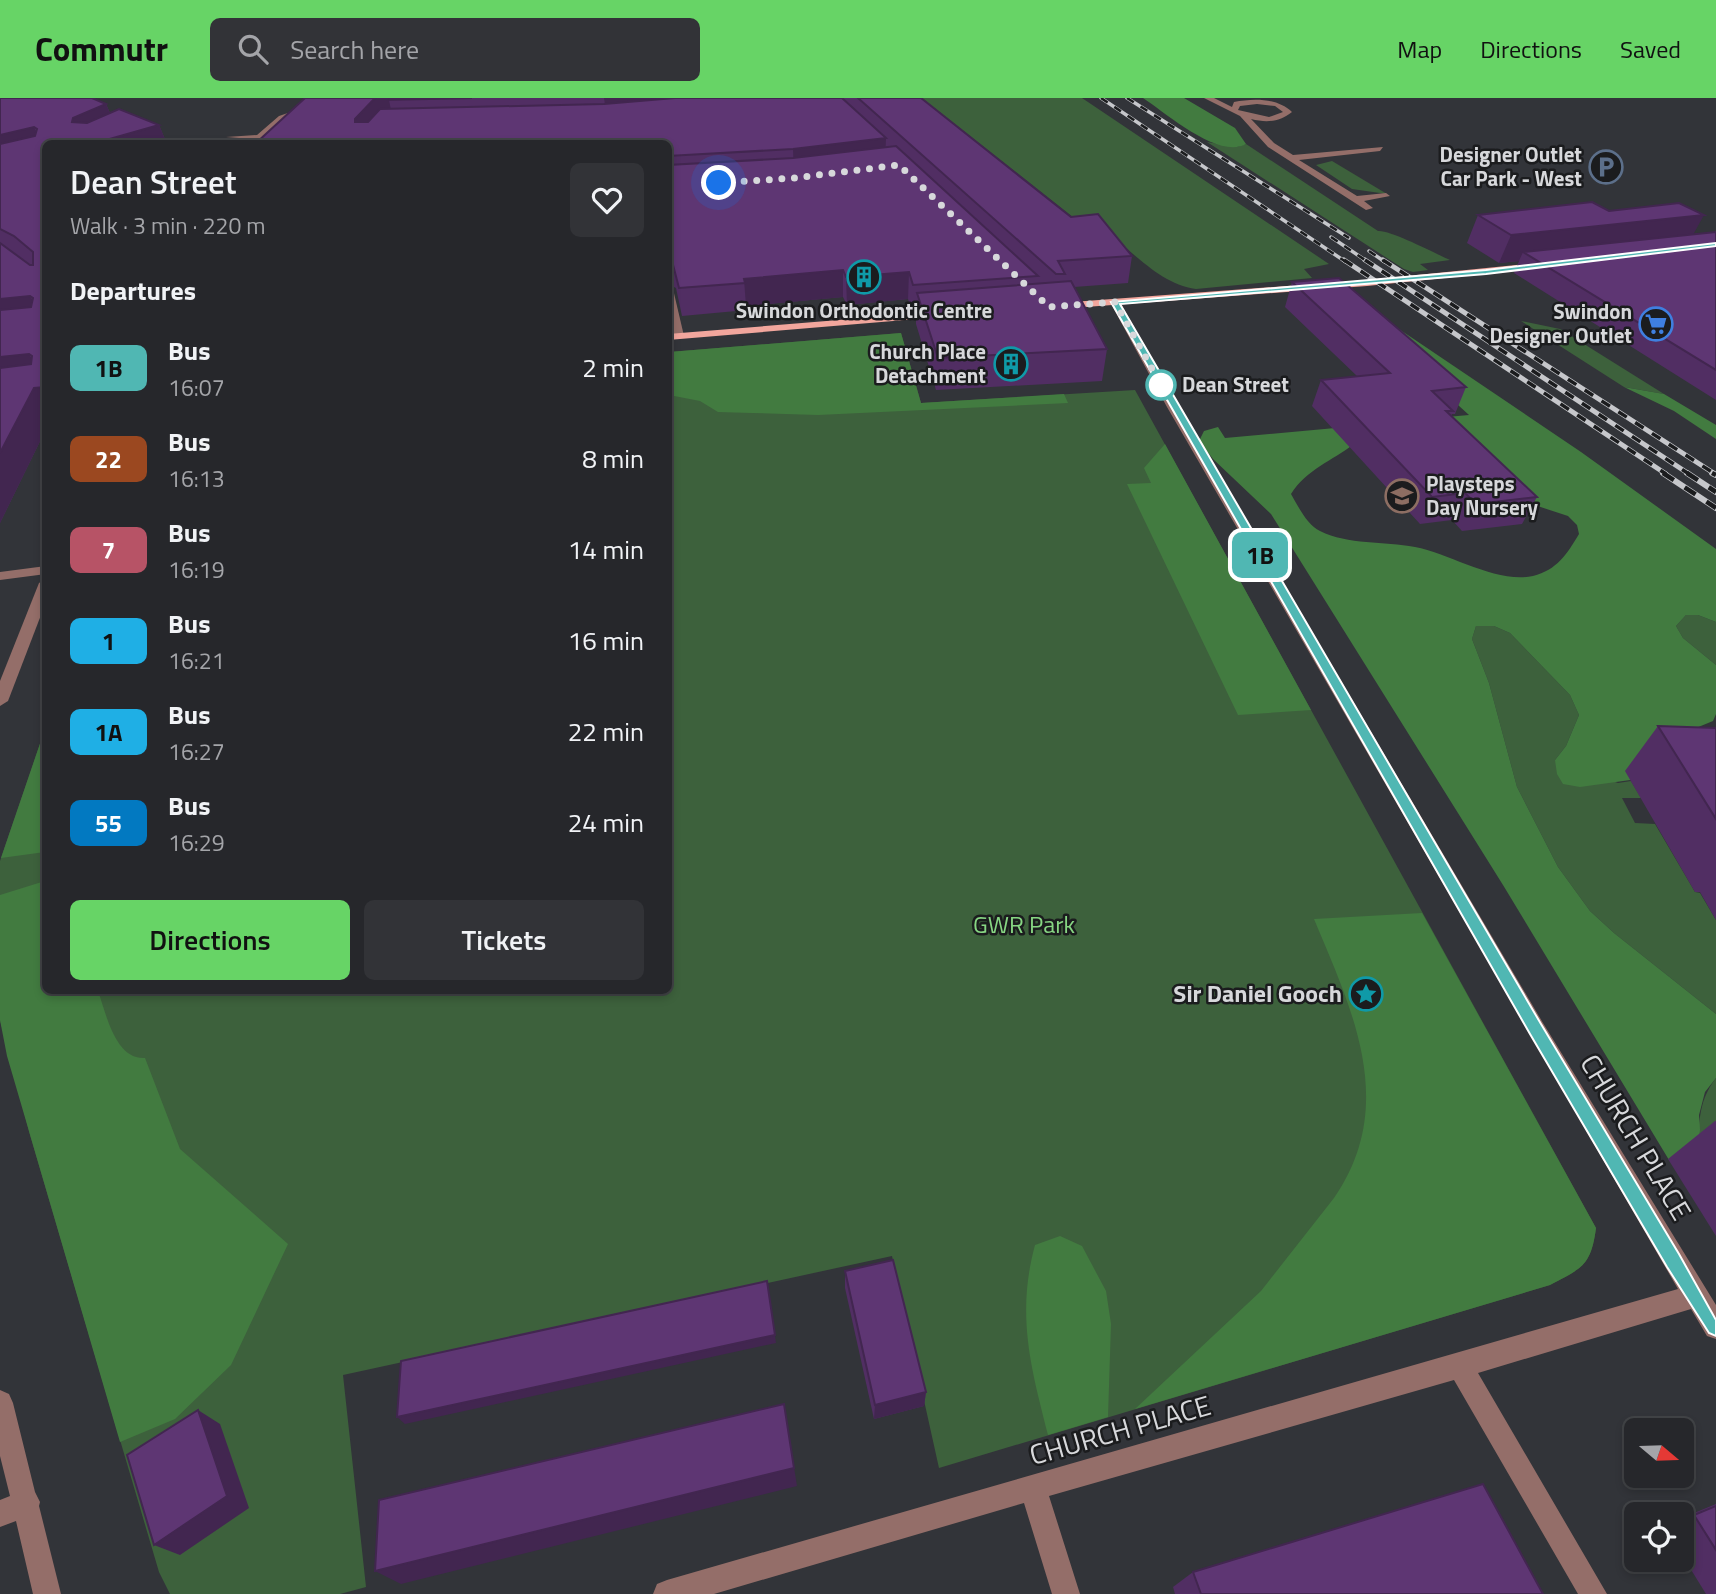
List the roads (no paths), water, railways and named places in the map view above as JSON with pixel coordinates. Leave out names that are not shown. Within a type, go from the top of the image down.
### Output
[{"type":"main road","points":[[1049,307],[1367,283],[1548,265]]},
{"type":"main road","points":[[674,336],[948,314]]},
{"type":"street","points":[[255,140],[282,118],[337,98]]},
{"type":"street","points":[[1208,98],[1243,115],[1266,141],[1369,208]]},
{"type":"street","points":[[1234,98],[1283,107],[1288,112],[1260,132]]},
{"type":"street","points":[[1234,110],[1235,105],[1251,101]]},
{"type":"street","points":[[1243,115],[1281,117]]},
{"type":"street","points":[[230,137],[258,137]]},
{"type":"street","points":[[1291,158],[1380,149]]},
{"type":"street","points":[[1356,200],[1386,196]]},
{"type":"street","name":"CHURCH PLACE","points":[[667,1594],[1695,1296],[1536,1029],[1115,302]]},
{"type":"street","points":[[0,576],[42,571]]},
{"type":"street","points":[[0,701],[42,593]]},
{"type":"street","points":[[1695,1296],[1716,1327]]},
{"type":"street","points":[[1460,1366],[1593,1594]]},
{"type":"street","points":[[0,1403],[27,1503],[47,1594]]},
{"type":"street","points":[[1033,1488],[1066,1594]]},
{"type":"street","points":[[0,1514],[27,1503]]},
{"type":"railway","points":[[1101,98],[1346,262]]},
{"type":"railway","points":[[1127,98],[1349,238]]},
{"type":"railway","points":[[1331,237],[1367,261]]},
{"type":"railway","points":[[1369,251],[1385,262]]},
{"type":"railway","points":[[1344,260],[1666,474]]},
{"type":"railway","points":[[1383,260],[1715,474]]},
{"type":"railway","points":[[1367,261],[1689,474]]},
{"type":"railway","points":[[1663,473],[1716,508]]},
{"type":"railway","points":[[1687,473],[1716,492]]},
{"type":"railway","points":[[1712,473],[1716,475]]},
{"type":"place","name":"Designer Outlet Car Park - West","points":[[1606,167]]},
{"type":"place","name":"Swindon Orthodontic Centre","points":[[864,277]]},
{"type":"place","name":"Swindon Designer Outlet","points":[[1656,324]]},
{"type":"place","name":"Church Place Detachment","points":[[1011,364]]},
{"type":"place","name":"Dean Street","points":[[1161,385]]},
{"type":"place","name":"Playsteps Day Nursery","points":[[1402,496]]},
{"type":"place","name":"Sir Daniel Gooch","points":[[1366,994]]},
{"type":"park label","name":"GWR Park","points":[[1024,925]]}]
